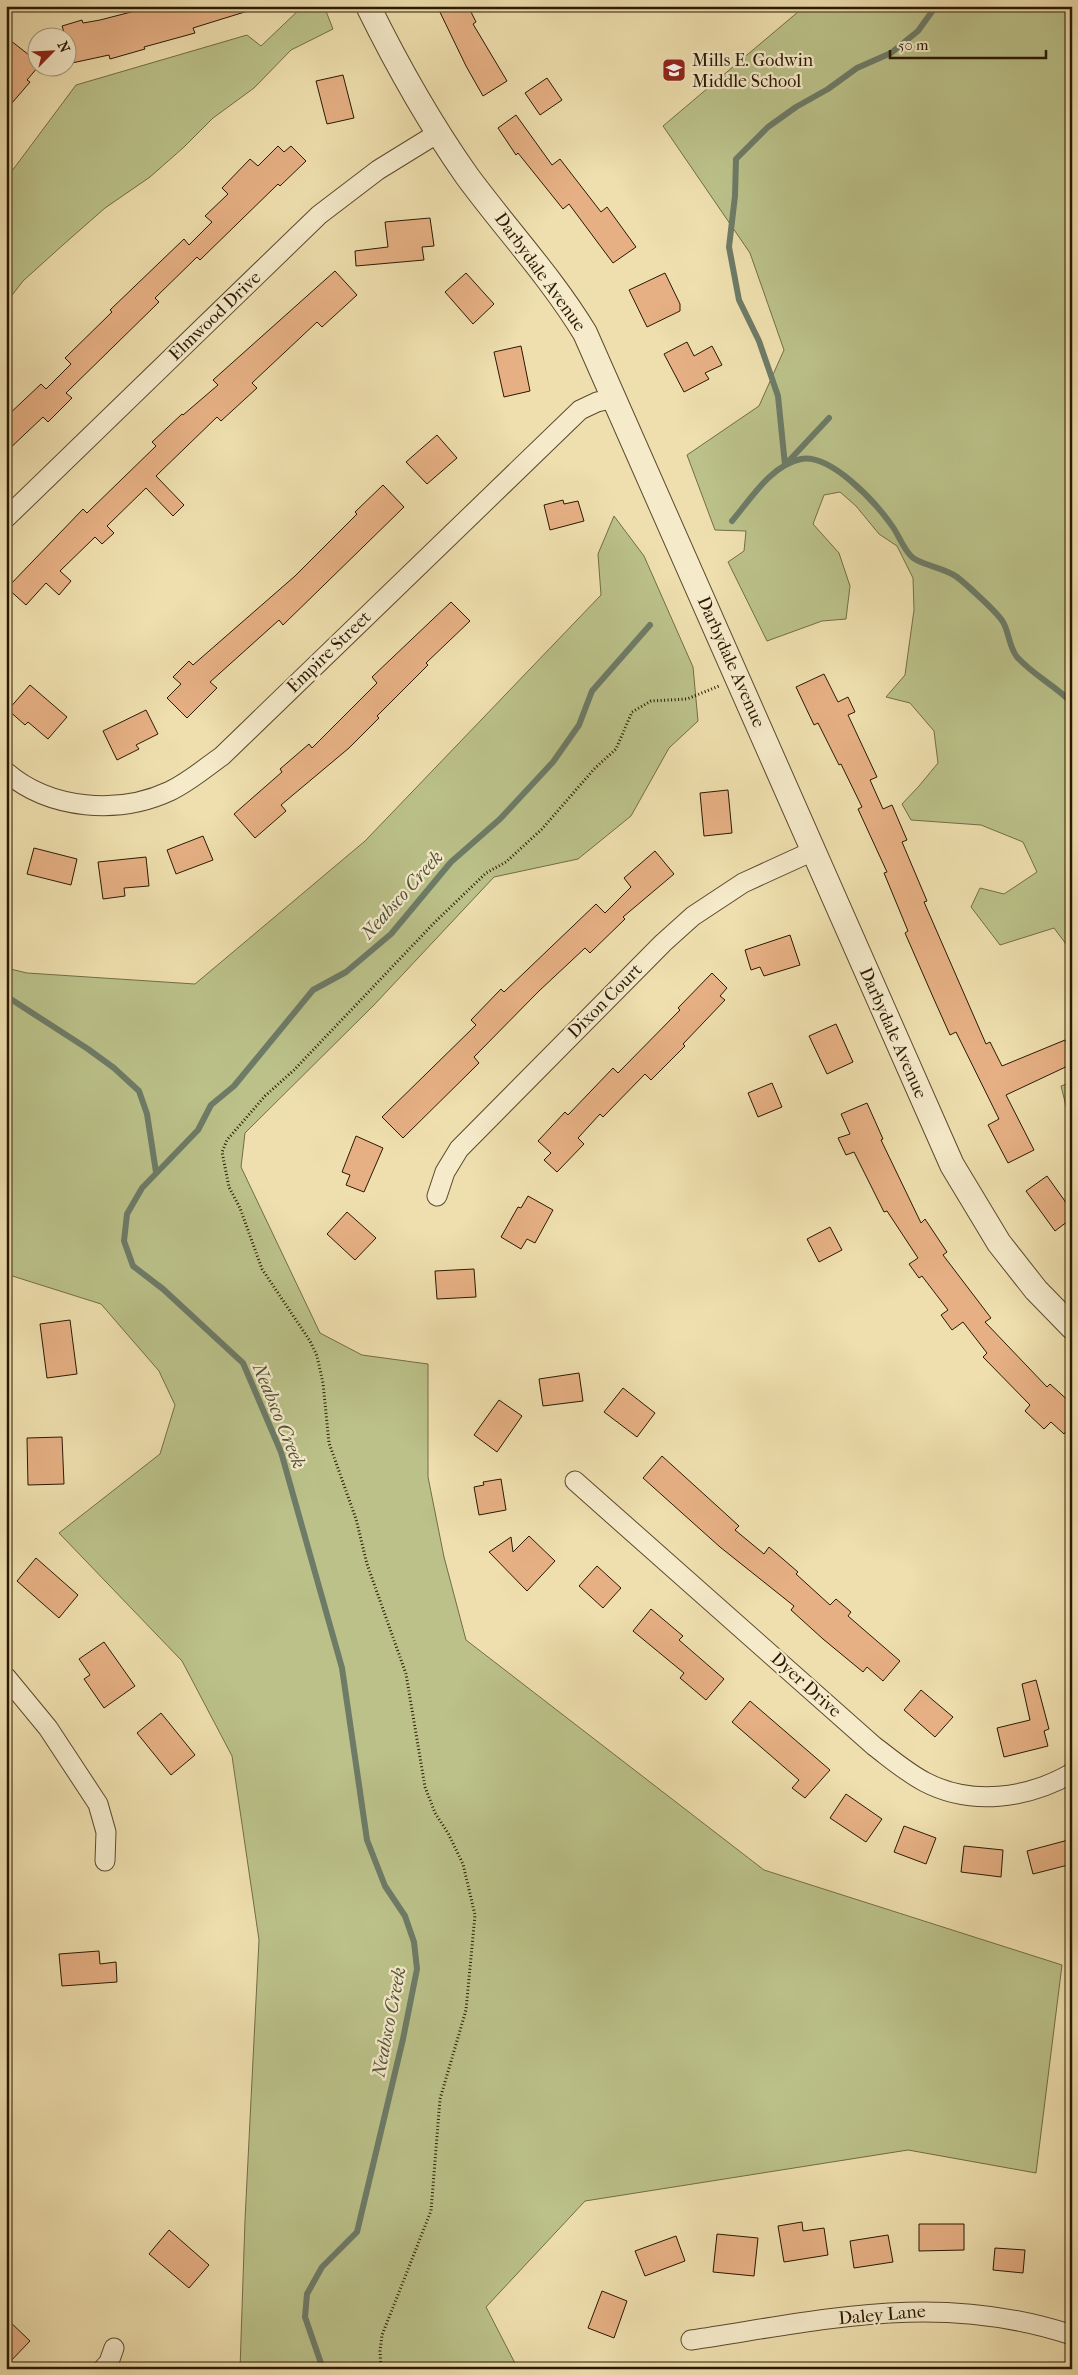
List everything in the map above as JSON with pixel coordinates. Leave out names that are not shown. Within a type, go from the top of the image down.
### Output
[{"type":"street","name":"Darbydale Avenue","points":[[368,6],[394,58],[438,133],[468,177],[566,302],[585,334],[615,398],[952,1165],[999,1243],[1036,1290],[1072,1327]]},
{"type":"street","name":"Elmwood Drive","points":[[6,518],[319,215],[365,179],[438,133]]},
{"type":"street","name":"Empire Street","points":[[6,772],[14,779],[44,794],[71,803],[90,805],[128,804],[172,790],[222,756],[580,410],[597,402],[615,398]]},
{"type":"street","name":"Dixon Court","points":[[437,1196],[445,1172],[459,1149],[663,943],[693,916],[735,888],[814,851]]},
{"type":"street","name":"Dyer Drive","points":[[575,1481],[874,1746],[925,1782],[954,1793],[984,1798],[1032,1790],[1072,1773]]},
{"type":"street","points":[[6,1677],[48,1728],[98,1804],[106,1832],[105,1861]]},
{"type":"street","name":"Daley Lane","points":[[690,2340],[870,2313],[921,2310],[961,2312],[1012,2318],[1072,2335]]},
{"type":"street","points":[[103,2369],[109,2362],[114,2348]]},
{"type":"path","points":[[382,2369],[380,2352],[382,2335],[431,2211],[440,2099],[466,2010],[475,1915],[463,1864],[435,1813],[425,1787],[406,1674],[367,1564],[356,1519],[328,1442],[323,1383],[317,1356],[310,1341],[262,1269],[240,1208],[229,1187],[222,1152],[227,1140],[265,1096],[294,1070],[434,923],[486,873],[506,862],[542,829],[595,768],[616,748],[632,712],[651,701],[687,698],[738,679]]},
{"type":"green space","points":[[303,6],[324,6],[333,29],[291,50],[254,88],[213,118],[150,177],[105,208],[64,244],[23,281],[6,303],[6,179],[76,85],[247,35],[261,46]]},
{"type":"green space","points":[[805,6],[1072,6],[1072,956],[1069,948],[1054,928],[1000,945],[971,907],[980,888],[1004,894],[1037,872],[1023,842],[981,825],[911,820],[902,804],[938,763],[934,731],[910,703],[886,697],[905,675],[914,610],[913,578],[897,546],[879,534],[856,506],[840,492],[824,495],[813,524],[839,553],[850,586],[846,619],[822,621],[767,641],[728,562],[744,551],[746,531],[715,530],[687,455],[759,406],[784,350],[750,253],[663,126]]},
{"type":"green space","points":[[614,516],[644,556],[693,667],[698,721],[669,748],[631,816],[578,859],[494,877],[374,1005],[245,1133],[241,1167],[320,1333],[362,1355],[428,1364],[428,1477],[444,1557],[466,1640],[764,1870],[1062,1965],[1036,2173],[908,2150],[585,2201],[486,2307],[518,2369],[240,2369],[245,2220],[259,1940],[232,1756],[182,1661],[59,1533],[160,1454],[175,1405],[159,1371],[101,1304],[6,1274],[6,968],[27,973],[195,984],[365,841],[601,595],[598,554]]},
{"type":"green space","points":[[1072,1082],[1072,1121],[1061,1086]]},
{"type":"building","points":[[133,6],[250,6],[251,10],[193,28],[195,33],[144,47],[145,49],[110,59],[109,55],[78,62],[78,28],[63,28],[62,26],[82,20],[83,23],[135,11]]},
{"type":"building","points":[[437,6],[468,6],[476,22],[473,24],[507,81],[483,96]]},
{"type":"building","points":[[6,37],[28,54],[29,78],[27,80],[30,82],[6,110]]},
{"type":"building","points":[[343,75],[354,118],[327,124],[316,81]]},
{"type":"building","points":[[547,78],[562,100],[540,115],[525,93]]},
{"type":"building","points":[[516,115],[552,165],[560,159],[601,212],[607,207],[636,247],[613,263],[569,204],[563,209],[518,153],[516,155],[498,128]]},
{"type":"building","points":[[278,146],[284,152],[291,146],[306,161],[280,186],[278,184],[200,260],[197,257],[155,298],[159,302],[66,393],[72,398],[48,422],[43,417],[6,452],[6,417],[41,384],[46,389],[71,364],[65,358],[112,312],[110,310],[184,239],[189,245],[212,222],[205,216],[228,194],[222,188],[250,159],[258,166]]},
{"type":"building","points":[[430,218],[434,246],[422,247],[424,260],[356,266],[355,251],[388,247],[385,222]]},
{"type":"building","points":[[335,271],[357,295],[322,327],[317,322],[252,383],[257,388],[221,421],[217,417],[156,476],[184,505],[173,516],[146,488],[107,526],[114,533],[102,544],[95,537],[60,571],[71,581],[59,595],[46,583],[26,605],[7,588],[83,509],[87,513],[156,446],[152,442],[182,414],[218,385],[213,380]]},
{"type":"building","points":[[466,273],[494,304],[473,324],[445,292]]},
{"type":"building","points":[[665,273],[680,304],[680,311],[647,327],[629,290]]},
{"type":"building","points":[[687,342],[694,356],[712,346],[722,365],[705,373],[709,379],[684,392],[664,354]]},
{"type":"building","points":[[521,346],[530,391],[504,397],[494,352]]},
{"type":"building","points":[[437,435],[457,458],[427,484],[406,462]]},
{"type":"building","points":[[383,485],[404,507],[283,625],[279,620],[210,682],[217,688],[187,718],[167,698],[181,684],[173,677],[189,661],[193,665],[295,576]]},
{"type":"building","points":[[563,500],[564,504],[578,501],[584,521],[550,530],[544,505]]},
{"type":"building","points":[[451,602],[470,621],[426,663],[428,665],[377,716],[379,718],[349,748],[281,805],[286,811],[255,838],[234,814],[282,772],[280,769],[309,744],[312,748],[377,683],[372,677]]},
{"type":"building","points":[[824,674],[838,702],[848,697],[855,712],[848,715],[877,777],[870,780],[883,809],[892,805],[907,840],[902,842],[927,901],[924,902],[986,1044],[990,1042],[1002,1066],[1065,1040],[1072,1056],[1072,1064],[1006,1095],[1034,1150],[1008,1163],[988,1125],[999,1119],[956,1032],[950,1035],[933,997],[905,933],[908,931],[884,873],[887,872],[858,809],[862,807],[818,723],[814,725],[796,687]]},
{"type":"building","points":[[30,685],[67,717],[48,739],[28,722],[25,725],[8,710]]},
{"type":"building","points":[[146,710],[158,734],[136,745],[139,749],[117,760],[103,731]]},
{"type":"building","points":[[728,790],[732,833],[704,836],[700,793]]},
{"type":"building","points":[[203,836],[213,860],[176,874],[167,850]]},
{"type":"building","points":[[34,848],[77,859],[71,885],[27,874]]},
{"type":"building","points":[[655,851],[674,874],[623,917],[625,919],[590,953],[585,948],[539,991],[474,1057],[479,1063],[403,1138],[382,1117],[476,1025],[471,1020],[501,989],[504,992],[596,904],[605,913],[631,887],[624,878]]},
{"type":"building","points":[[146,857],[149,886],[124,888],[125,896],[103,899],[98,862]]},
{"type":"building","points":[[790,935],[800,965],[764,976],[760,967],[751,970],[745,950]]},
{"type":"building","points":[[712,973],[727,988],[720,996],[725,1000],[683,1044],[685,1046],[651,1080],[645,1074],[603,1117],[600,1114],[578,1138],[584,1144],[557,1172],[544,1160],[551,1153],[538,1141],[565,1112],[568,1115],[613,1068],[618,1073],[680,1010],[678,1008]]},
{"type":"building","points":[[836,1024],[853,1062],[827,1074],[809,1036]]},
{"type":"building","points":[[772,1083],[782,1107],[758,1117],[748,1093]]},
{"type":"building","points":[[867,1103],[883,1139],[881,1140],[921,1223],[925,1219],[947,1252],[943,1255],[991,1318],[985,1322],[1047,1387],[1050,1384],[1072,1404],[1072,1425],[1064,1434],[1051,1422],[1044,1429],[1025,1411],[1030,1405],[983,1357],[987,1353],[963,1322],[952,1330],[941,1315],[948,1310],[922,1276],[919,1278],[909,1264],[918,1258],[887,1211],[884,1212],[854,1152],[846,1155],[838,1138],[850,1134],[841,1114]]},
{"type":"building","points":[[356,1136],[383,1148],[364,1192],[346,1185],[350,1175],[342,1172]]},
{"type":"building","points":[[1047,1176],[1072,1211],[1072,1218],[1055,1231],[1026,1191]]},
{"type":"building","points":[[528,1196],[553,1210],[535,1243],[527,1239],[521,1249],[501,1237],[518,1207],[521,1208]]},
{"type":"building","points":[[347,1212],[376,1238],[355,1260],[327,1234]]},
{"type":"building","points":[[830,1227],[842,1250],[819,1262],[807,1239]]},
{"type":"building","points":[[474,1269],[476,1297],[437,1299],[435,1271]]},
{"type":"building","points":[[70,1320],[77,1374],[47,1378],[40,1324]]},
{"type":"building","points":[[579,1373],[583,1401],[543,1406],[539,1379]]},
{"type":"building","points":[[623,1388],[655,1413],[637,1437],[604,1412]]},
{"type":"building","points":[[499,1400],[522,1416],[497,1452],[474,1435]]},
{"type":"building","points":[[62,1437],[64,1484],[28,1485],[27,1438]]},
{"type":"building","points":[[662,1456],[739,1526],[735,1530],[764,1554],[769,1547],[798,1572],[796,1574],[830,1605],[836,1599],[851,1612],[848,1616],[900,1661],[883,1681],[867,1667],[863,1672],[823,1639],[791,1610],[794,1606],[720,1547],[643,1478]]},
{"type":"building","points":[[501,1479],[506,1510],[479,1515],[474,1487],[484,1485],[483,1482]]},
{"type":"building","points":[[529,1536],[555,1561],[527,1591],[489,1552],[511,1537],[513,1552]]},
{"type":"building","points":[[36,1558],[78,1595],[59,1618],[17,1581]]},
{"type":"building","points":[[597,1566],[621,1588],[603,1608],[579,1586]]},
{"type":"building","points":[[651,1609],[683,1636],[679,1640],[724,1679],[706,1700],[680,1678],[684,1673],[633,1631]]},
{"type":"building","points":[[104,1642],[135,1686],[104,1708],[84,1679],[90,1675],[79,1659]]},
{"type":"building","points":[[1036,1680],[1049,1729],[1044,1731],[1048,1746],[1004,1757],[997,1728],[1030,1720],[1022,1684]]},
{"type":"building","points":[[921,1690],[953,1717],[935,1737],[904,1710]]},
{"type":"building","points":[[750,1701],[830,1770],[805,1798],[792,1788],[799,1780],[732,1722]]},
{"type":"building","points":[[161,1713],[195,1755],[171,1775],[137,1733]]},
{"type":"building","points":[[846,1794],[882,1819],[866,1842],[830,1818]]},
{"type":"building","points":[[904,1826],[936,1838],[926,1864],[894,1852]]},
{"type":"building","points":[[1072,1839],[1072,1864],[1033,1874],[1027,1851]]},
{"type":"building","points":[[964,1846],[1003,1850],[1001,1877],[961,1872]]},
{"type":"building","points":[[99,1951],[100,1964],[116,1962],[117,1982],[62,1986],[59,1954]]},
{"type":"building","points":[[802,2222],[803,2231],[824,2228],[828,2255],[784,2262],[778,2226]]},
{"type":"building","points":[[919,2224],[964,2224],[964,2250],[919,2251]]},
{"type":"building","points":[[169,2230],[209,2265],[189,2288],[149,2254]]},
{"type":"building","points":[[717,2234],[758,2238],[754,2276],[713,2272]]},
{"type":"building","points":[[888,2235],[893,2262],[854,2268],[850,2241]]},
{"type":"building","points":[[676,2236],[685,2261],[645,2276],[635,2251]]},
{"type":"building","points":[[995,2248],[1025,2250],[1023,2273],[993,2270]]},
{"type":"building","points":[[602,2291],[627,2301],[614,2338],[588,2328]]},
{"type":"building","points":[[6,2318],[30,2341],[6,2366]]},
{"type":"waterway","points":[[829,418],[785,465],[778,396],[759,341],[739,300],[729,247],[735,196],[736,159],[768,127],[796,107],[828,89],[857,68],[891,53],[918,31],[936,6]]},
{"type":"waterway","name":"Neabsco Creek","points":[[732,521],[762,484],[780,468],[801,459],[813,459],[825,464],[851,481],[874,503],[893,527],[910,555],[925,564],[957,577],[989,606],[1003,622],[1012,649],[1017,657],[1030,670],[1072,703]]},
{"type":"waterway","name":"Neabsco Creek","points":[[323,2369],[305,2317],[307,2294],[322,2267],[357,2232],[403,2039],[417,1969],[414,1942],[405,1916],[385,1886],[367,1840],[342,1668],[281,1452],[243,1363],[163,1289],[133,1266],[124,1241],[127,1214],[142,1188],[198,1130],[211,1105],[234,1086],[313,990],[346,972],[391,934],[451,862],[500,819],[553,762],[579,725],[592,691],[650,625]]},
{"type":"waterway","points":[[6,996],[88,1049],[114,1068],[139,1091],[147,1114],[156,1172]]},
{"type":"place","name":"Mills E. Godwin Middle School","points":[[674,70]]}]
